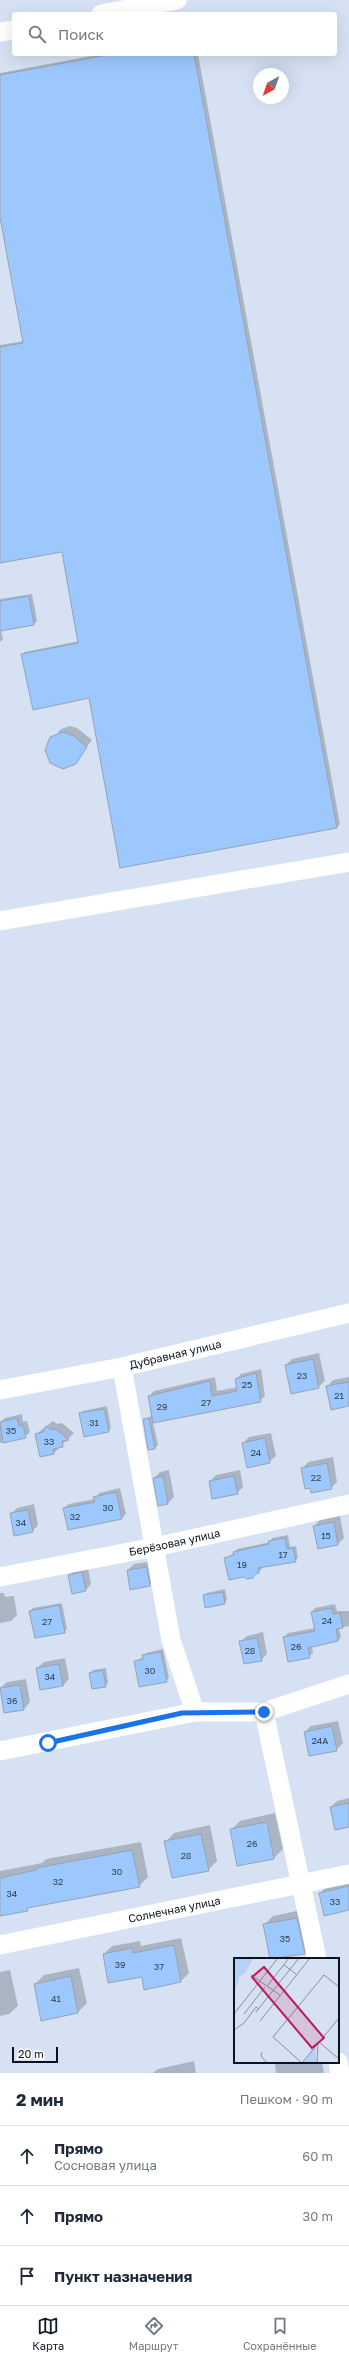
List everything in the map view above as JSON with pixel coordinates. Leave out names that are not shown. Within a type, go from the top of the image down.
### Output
[{"type":"street","points":[[108,12],[142,3],[175,0]]},
{"type":"street","points":[[0,32],[12,30]]},
{"type":"street","points":[[0,922],[349,862]]},
{"type":"street","name":"Дубравная улица","points":[[0,1390],[122,1367],[349,1313]]},
{"type":"street","points":[[122,1367],[171,1640],[195,1712]]},
{"type":"street","name":"Берёзовая улица","points":[[0,1577],[155,1547],[349,1504]]},
{"type":"street","points":[[0,1751],[195,1712],[264,1712],[349,1684]]},
{"type":"street","points":[[264,1712],[317,1958]]},
{"type":"street","name":"Солнечная улица","points":[[0,1945],[349,1874]]},
{"type":"street","points":[[338,2063],[340,2073]]},
{"type":"building","points":[[101,56],[194,56],[337,828],[120,868],[89,698],[33,710],[21,654],[78,643],[62,552],[0,563],[0,347],[23,343],[0,217],[0,75]]},
{"type":"building","points":[[29,596],[34,625],[0,631],[0,601]]},
{"type":"building","points":[[63,732],[74,736],[87,747],[76,764],[63,769],[50,763],[45,750],[50,737]]},
{"type":"building","points":[[313,1359],[319,1388],[291,1394],[285,1365]]},
{"type":"building","points":[[256,1373],[261,1402],[153,1423],[148,1396],[210,1381],[212,1396],[237,1391],[235,1379]]},
{"type":"building","points":[[349,1382],[349,1406],[331,1410],[326,1386]]},
{"type":"building","points":[[104,1409],[109,1432],[84,1437],[79,1413]]},
{"type":"building","points":[[17,1418],[19,1426],[23,1425],[26,1438],[3,1443],[0,1422]]},
{"type":"building","points":[[149,1418],[155,1449],[148,1450],[143,1419]]},
{"type":"building","points":[[46,1426],[51,1430],[56,1429],[69,1440],[62,1441],[63,1447],[53,1449],[54,1454],[40,1457],[35,1434],[43,1432]]},
{"type":"building","points":[[265,1438],[270,1463],[247,1468],[242,1443]]},
{"type":"building","points":[[327,1463],[332,1489],[311,1493],[310,1488],[305,1489],[301,1468]]},
{"type":"building","points":[[163,1476],[168,1504],[158,1506],[153,1478]]},
{"type":"building","points":[[234,1476],[238,1494],[212,1499],[209,1481]]},
{"type":"building","points":[[116,1492],[122,1519],[68,1530],[63,1508],[95,1502],[93,1497]]},
{"type":"building","points":[[28,1510],[33,1532],[14,1536],[10,1513]]},
{"type":"building","points":[[334,1522],[338,1545],[318,1549],[313,1526]]},
{"type":"building","points":[[285,1538],[287,1549],[293,1548],[296,1562],[258,1568],[259,1573],[255,1574],[253,1578],[247,1579],[243,1577],[229,1580],[224,1558],[234,1555],[233,1552],[269,1544],[268,1541]]},
{"type":"building","points":[[147,1567],[150,1586],[130,1590],[127,1570]]},
{"type":"building","points":[[82,1572],[86,1591],[72,1594],[68,1575]]},
{"type":"building","points":[[223,1592],[225,1604],[205,1608],[203,1595]]},
{"type":"building","points":[[59,1605],[65,1633],[35,1638],[29,1611]]},
{"type":"building","points":[[331,1608],[333,1614],[340,1613],[343,1628],[336,1629],[338,1641],[308,1648],[310,1658],[288,1662],[283,1637],[315,1631],[311,1612]]},
{"type":"building","points":[[257,1638],[262,1661],[244,1664],[239,1641]]},
{"type":"building","points":[[161,1652],[167,1682],[139,1687],[134,1661],[143,1659],[142,1655]]},
{"type":"building","points":[[59,1664],[63,1686],[40,1690],[36,1668]]},
{"type":"building","points":[[103,1670],[106,1687],[92,1689],[89,1673]]},
{"type":"building","points":[[20,1685],[24,1710],[4,1713],[0,1688]]},
{"type":"building","points":[[332,1726],[337,1751],[309,1756],[304,1732]]},
{"type":"building","points":[[349,1803],[349,1827],[335,1830],[330,1807]]},
{"type":"building","points":[[267,1822],[274,1859],[237,1866],[230,1829]]},
{"type":"building","points":[[201,1834],[209,1871],[172,1878],[164,1841]]},
{"type":"building","points":[[132,1850],[140,1887],[27,1908],[28,1911],[0,1916],[0,1878],[36,1870],[36,1868]]},
{"type":"building","points":[[349,1886],[349,1910],[324,1916],[319,1893]]},
{"type":"building","points":[[297,1918],[305,1954],[270,1958],[263,1924]]},
{"type":"building","points":[[174,1945],[181,1982],[144,1990],[142,1977],[108,1983],[103,1954],[132,1948],[133,1953]]},
{"type":"building","points":[[71,1976],[78,2013],[41,2021],[34,1984]]},
{"type":"route","points":[[48,1743],[182,1713],[264,1712]]}]
